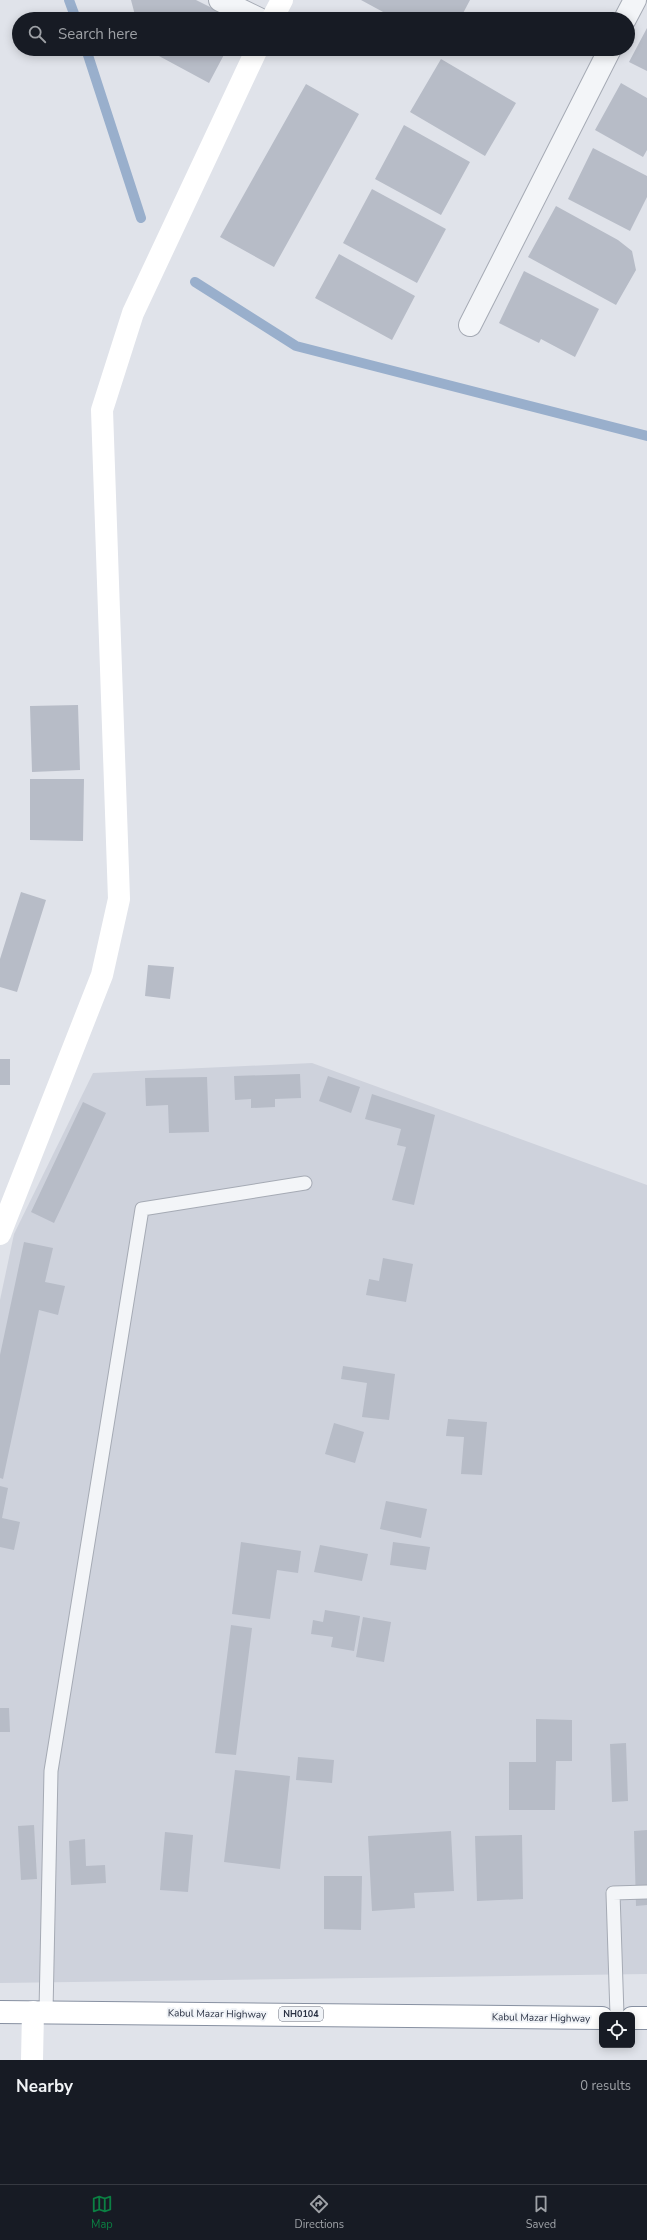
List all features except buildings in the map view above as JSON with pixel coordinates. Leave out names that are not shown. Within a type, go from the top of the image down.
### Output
[{"type":"main road","points":[[276,12],[282,0]]},
{"type":"main road","points":[[0,1234],[102,975],[119,899],[102,410],[133,313],[254,56]]},
{"type":"main road","name":"Kabul Mazar Highway","points":[[0,2012],[599,2018]]},
{"type":"main road","points":[[32,2060],[39,2012]]},
{"type":"main road","points":[[635,2018],[647,2018]]},
{"type":"street","points":[[220,0],[245,12]]},
{"type":"street","points":[[629,12],[635,0]]},
{"type":"street","points":[[470,324],[606,56]]},
{"type":"lane","points":[[39,2012],[50,1771],[142,1209],[305,1183]]},
{"type":"lane","points":[[617,2012],[613,1893],[647,1892]]},
{"type":"shaded area","points":[[312,1063],[647,1185],[647,1974],[0,1983],[0,1300],[14,1234],[93,1073]]},
{"type":"waterway","points":[[69,0],[73,12]]},
{"type":"waterway","points":[[88,56],[141,218]]},
{"type":"waterway","points":[[195,282],[296,346],[647,436]]}]
